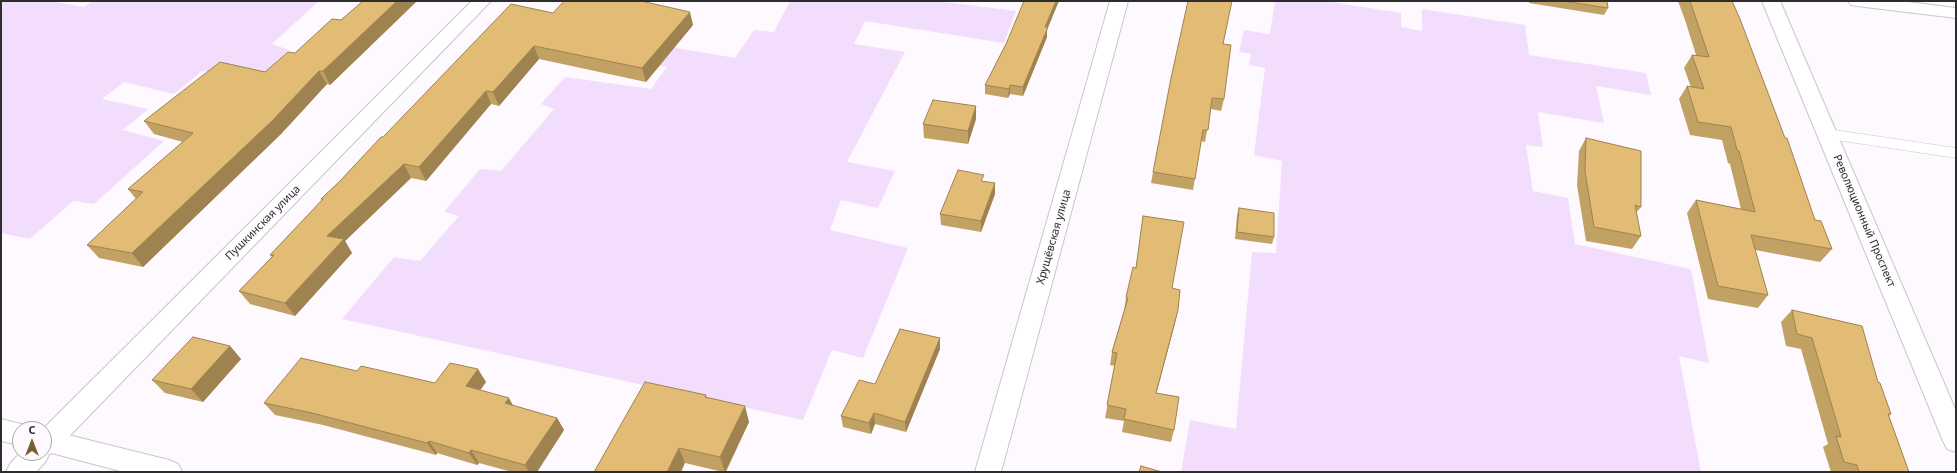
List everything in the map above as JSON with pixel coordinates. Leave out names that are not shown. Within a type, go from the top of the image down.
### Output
[{"type":"street","name":"Пушкинская улица","points":[[52,436],[482,1]]},
{"type":"street","name":"Хрущёвская улица","points":[[988,472],[1120,1]]},
{"type":"street","name":"Революционный Проспект","points":[[1772,1],[1956,441]]},
{"type":"street","points":[[1857,1],[1956,14]]},
{"type":"street","points":[[1,430],[12,432]]},
{"type":"street","points":[[52,447],[169,472]]},
{"type":"street","name":"Пушкинская улица","points":[[18,472],[28,461]]},
{"type":"lane","points":[[1828,134],[1956,153]]},
{"type":"shaded area","points":[[1,1],[49,1],[84,7],[92,1],[319,1],[272,44],[289,50],[256,80],[202,71],[174,94],[124,82],[102,99],[148,109],[123,130],[164,141],[94,204],[73,201],[30,239],[1,233]]},
{"type":"shaded area","points":[[790,1],[936,1],[1016,11],[1004,43],[865,21],[854,44],[905,52],[847,162],[895,171],[878,208],[841,200],[830,230],[908,248],[863,358],[832,350],[803,420],[342,319],[394,257],[420,261],[459,216],[444,212],[480,169],[501,171],[554,109],[541,104],[565,77],[651,89],[667,67],[621,59],[636,41],[735,58],[754,30],[774,32]]},
{"type":"shaded area","points":[[1275,1],[1325,1],[1401,13],[1401,27],[1422,31],[1422,9],[1525,25],[1529,55],[1646,73],[1651,95],[1596,86],[1604,123],[1538,112],[1543,147],[1526,145],[1533,191],[1568,198],[1575,244],[1691,269],[1709,363],[1679,356],[1701,472],[1181,472],[1190,420],[1236,429],[1252,252],[1276,253],[1282,161],[1254,155],[1265,68],[1249,65],[1251,54],[1239,52],[1244,30],[1270,34]]},
{"type":"building","points":[[363,1],[397,1],[323,71],[319,71],[272,121],[132,253],[87,245],[143,192],[128,189],[193,133],[144,121],[220,62],[265,72],[288,52],[295,53],[332,19],[341,20]]},
{"type":"building","points":[[564,1],[641,1],[690,12],[642,68],[534,46],[493,92],[486,91],[419,167],[404,164],[327,236],[344,239],[285,303],[239,291],[274,255],[270,255],[323,199],[321,199],[511,4],[553,13]]},
{"type":"building","points":[[1024,1],[1056,1],[1045,27],[1048,27],[1023,87],[1010,85],[1009,89],[985,85],[1006,44]]},
{"type":"building","points":[[1188,1],[1232,1],[1223,44],[1231,45],[1224,99],[1212,98],[1208,130],[1203,130],[1195,179],[1153,172],[1171,78]]},
{"type":"building","points":[[1563,1],[1607,1],[1608,8]]},
{"type":"building","points":[[1690,1],[1732,1],[1785,138],[1787,138],[1815,220],[1821,221],[1832,249],[1751,235],[1768,295],[1718,286],[1696,200],[1755,212],[1731,127],[1698,122],[1687,86],[1704,89],[1692,55],[1709,57]]},
{"type":"building","points":[[933,100],[976,106],[968,131],[923,124]]},
{"type":"building","points":[[1586,138],[1641,151],[1641,207],[1635,205],[1641,236],[1594,227],[1585,171]]},
{"type":"building","points":[[958,170],[984,175],[981,181],[995,183],[981,221],[940,214]]},
{"type":"building","points":[[1239,208],[1274,213],[1274,237],[1237,232]]},
{"type":"building","points":[[1143,216],[1184,222],[1172,288],[1180,290],[1178,310],[1156,393],[1179,397],[1174,430],[1124,419],[1126,409],[1107,405],[1117,353],[1112,352],[1128,298],[1126,297],[1133,267],[1136,268]]},
{"type":"building","points":[[1792,310],[1862,326],[1878,382],[1880,383],[1891,414],[1888,414],[1909,472],[1859,472],[1857,465],[1844,462],[1836,436],[1841,437],[1812,338],[1797,334]]},
{"type":"building","points":[[900,329],[940,338],[905,422],[874,413],[869,423],[841,416],[859,380],[875,384]]},
{"type":"building","points":[[193,337],[230,346],[191,389],[152,380]]},
{"type":"building","points":[[301,358],[357,371],[361,366],[435,383],[450,363],[478,369],[466,386],[509,398],[505,403],[557,418],[525,465],[471,450],[469,453],[429,441],[427,443],[312,413],[264,403]]},
{"type":"building","points":[[645,382],[706,395],[705,397],[745,406],[720,457],[679,448],[667,472],[594,472]]},
{"type":"building","points":[[1141,466],[1162,472],[1139,472]]}]
